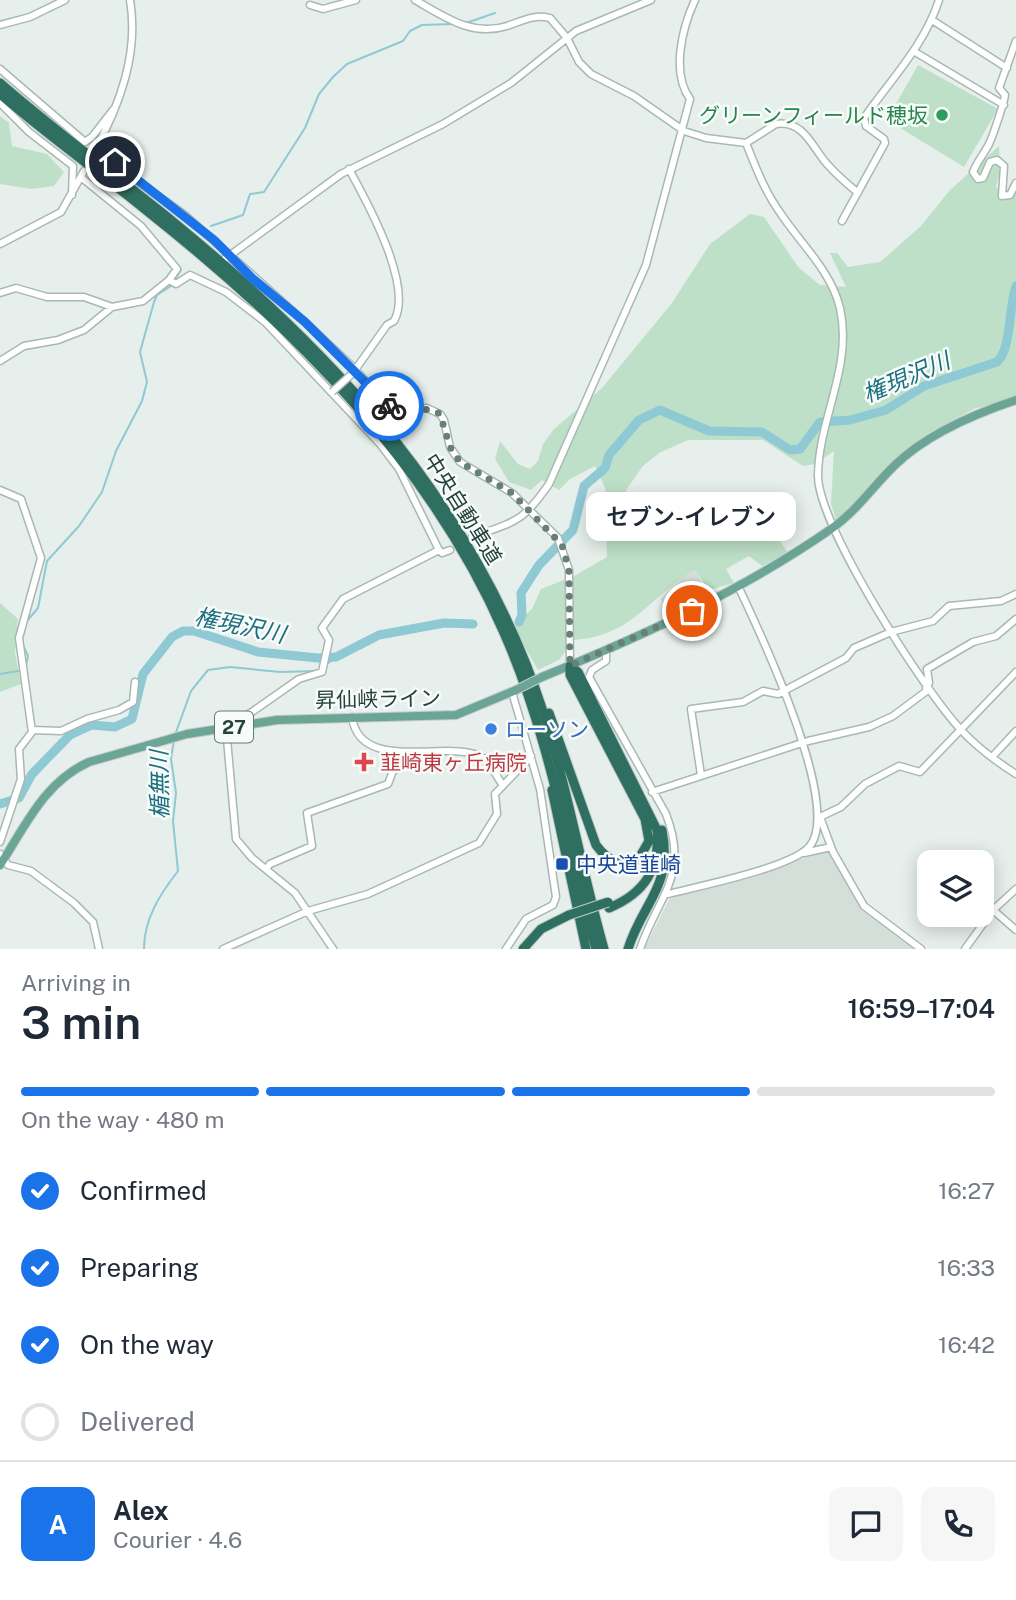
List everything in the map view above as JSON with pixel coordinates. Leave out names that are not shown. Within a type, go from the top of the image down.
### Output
[{"type":"highway","name":"中央自動車道","points":[[0,83],[173,222],[241,281],[357,395],[442,502],[496,597],[526,664],[560,766],[604,949]]},
{"type":"highway","name":"中央自動車道","points":[[0,94],[154,216],[296,342],[380,433],[436,507],[504,632],[535,714],[552,768],[596,949]]},
{"type":"highway","points":[[526,664],[570,767],[596,845],[610,860],[627,863],[638,860],[646,851],[649,832],[578,672],[570,666]]},
{"type":"highway","points":[[535,714],[586,949]]},
{"type":"highway","points":[[523,949],[541,929],[608,905],[642,878],[651,862],[655,845],[647,813],[602,730]]},
{"type":"highway","points":[[602,730],[661,825],[666,848],[662,880],[628,949]]},
{"type":"highway","points":[[529,949],[543,933],[570,918]]},
{"type":"main road","name":"昇仙峡ライン","points":[[1,859],[31,814],[75,768],[187,734],[238,726],[302,718],[456,715],[606,652],[737,586],[835,527],[865,501],[893,467],[909,453],[976,415],[1016,400]]},
{"type":"street","points":[[0,25],[30,17],[65,0]]},
{"type":"street","points":[[130,0],[131,49],[114,110],[96,149],[186,216],[227,257],[354,371],[379,398],[393,408],[427,408],[440,414],[450,447],[460,462],[512,493],[560,542],[569,570],[570,666]]},
{"type":"street","points":[[302,0],[323,9],[356,0]]},
{"type":"street","points":[[415,0],[471,29],[488,30],[531,18],[550,18],[567,38],[585,69],[634,96],[684,131],[706,138],[746,143],[776,124],[795,127],[805,132],[827,164],[857,192]]},
{"type":"street","points":[[227,257],[349,169],[443,124],[511,83],[567,38],[589,25],[621,15],[651,0]]},
{"type":"street","points":[[472,537],[513,522],[530,512],[556,471],[646,265],[691,99],[680,78],[685,25],[695,0]]},
{"type":"street","points":[[842,221],[885,144],[884,139],[866,126],[864,118],[915,52],[939,0]]},
{"type":"street","points":[[932,20],[1007,68]]},
{"type":"street","points":[[1016,41],[999,88],[1005,95],[1004,105],[993,128],[990,144],[974,172],[974,177],[983,178],[990,162],[998,160],[1004,166],[1002,196],[1010,195],[1016,183]]},
{"type":"street","points":[[915,52],[1004,105]]},
{"type":"street","points":[[0,69],[85,142],[114,110]]},
{"type":"street","points":[[0,103],[29,132],[74,166],[72,195]]},
{"type":"street","points":[[746,143],[770,198],[828,279],[837,296],[844,345],[818,475],[822,502],[891,632],[927,689],[961,730],[1016,774]]},
{"type":"street","points":[[331,393],[354,371],[387,325],[394,321],[400,300],[381,230],[349,169]]},
{"type":"street","points":[[0,244],[61,212],[83,175],[141,226],[177,269],[169,280],[143,301],[112,307],[84,330],[58,340],[24,346],[0,361]]},
{"type":"street","points":[[204,280],[210,274]]},
{"type":"street","points":[[169,280],[176,284],[190,275],[242,302],[298,355],[392,458],[439,551]]},
{"type":"street","points":[[0,293],[16,288],[47,297],[84,297],[112,307]]},
{"type":"street","points":[[0,490],[21,499],[41,558],[19,638],[32,730],[19,749],[21,779],[0,842]]},
{"type":"street","points":[[238,726],[239,722],[290,684],[316,675],[323,669],[329,640],[322,628],[343,599],[439,551],[442,553],[450,550]]},
{"type":"street","points":[[737,586],[786,691],[820,817],[831,847],[864,906],[921,949]]},
{"type":"street","points":[[701,775],[691,709],[743,702],[763,691],[778,694],[846,658],[854,648],[891,632],[933,621],[948,606],[1001,601],[1016,594]]},
{"type":"street","points":[[652,792],[801,743],[885,720],[927,689],[927,669],[973,642],[996,636],[1016,619]]},
{"type":"street","points":[[606,652],[606,660],[592,670],[589,677],[666,814],[674,838],[675,854],[668,894],[640,949]]},
{"type":"street","points":[[668,894],[790,860],[802,853],[811,845],[820,817],[841,807],[865,784],[899,766],[920,772],[1016,672]]},
{"type":"street","points":[[32,730],[61,731],[119,710],[132,702],[135,682]]},
{"type":"street","points":[[506,949],[526,919],[553,905],[556,897],[548,835],[514,691]]},
{"type":"street","points":[[352,717],[356,732],[366,741],[386,750],[475,755],[483,758],[502,784]]},
{"type":"street","points":[[226,728],[236,839],[295,893],[333,949]]},
{"type":"street","points":[[992,757],[1016,731]]},
{"type":"street","points":[[266,869],[312,846],[307,813],[388,784],[393,771],[404,764],[406,752]]},
{"type":"street","points":[[223,949],[308,911],[368,894],[479,843],[496,814],[495,794],[531,756]]},
{"type":"street","points":[[802,853],[831,847]]},
{"type":"street","points":[[1,859],[8,865],[31,871],[74,903],[93,922],[99,949]]},
{"type":"street","points":[[994,909],[1016,889]]},
{"type":"street","points":[[994,911],[1016,930]]},
{"type":"street","points":[[965,949],[981,927]]},
{"type":"shaded area","points":[[696,570],[710,601],[673,620],[661,599],[683,577]]},
{"type":"shaded area","points":[[829,851],[862,910],[913,949],[644,949],[670,898]]},
{"type":"green space","name":"グリーンフィールド穂坂","points":[[918,65],[998,109],[964,167],[887,120]]},
{"type":"green space","points":[[0,116],[9,123],[12,146],[47,154],[64,172],[54,186],[31,189],[0,184]]},
{"type":"green space","points":[[999,146],[1000,172],[996,187],[1013,195],[1016,190],[1016,401],[976,408],[927,434],[836,520],[831,504],[834,451],[815,464],[803,466],[763,440],[688,440],[659,453],[643,466],[626,490],[629,508],[636,516],[723,497],[761,512],[788,553],[762,566],[749,556],[726,569],[734,583],[709,590],[695,570],[626,623],[594,637],[574,640],[559,660],[538,670],[513,626],[532,609],[541,589],[574,576],[607,557],[606,533],[599,520],[606,490],[595,466],[570,479],[559,490],[542,480],[531,490],[509,482],[495,459],[500,441],[518,464],[530,469],[538,461],[543,444],[554,429],[602,388],[672,303],[710,244],[750,214],[764,217],[799,268],[820,285],[846,287],[830,253],[837,253],[848,267],[880,262],[921,226],[950,190]]},
{"type":"green space","points":[[0,603],[18,619],[15,653],[21,684],[0,692]]},
{"type":"waterway","points":[[466,23],[495,13]]},
{"type":"waterway","points":[[211,226],[243,215],[250,194],[264,192],[305,128],[319,94],[347,64],[403,41],[410,31],[422,25],[453,24]]},
{"type":"waterway","points":[[174,281],[181,270]]},
{"type":"waterway","points":[[27,621],[38,608],[47,561],[79,526],[102,492],[116,451],[142,401],[147,382],[140,352],[157,295],[171,286]]},
{"type":"waterway","name":"権現沢川","points":[[519,622],[522,615],[521,593],[539,565],[573,530],[584,486],[605,468],[609,455],[639,420],[660,410],[709,431],[762,432],[790,450],[800,449],[820,422],[850,420],[886,410],[924,386],[997,362],[1005,347],[1016,286]]},
{"type":"waterway","name":"権現沢川","points":[[0,804],[19,798],[32,774],[70,735],[92,725],[115,727],[132,719],[143,674],[172,637],[183,631],[194,631],[258,652],[318,658],[336,657],[379,635],[444,623],[473,624]]},
{"type":"waterway","points":[[22,643],[28,656],[25,670]]},
{"type":"waterway","name":"楯無川","points":[[327,664],[336,657]]},
{"type":"waterway","name":"楯無川","points":[[175,735],[191,691],[208,670],[230,667],[280,672],[316,671]]},
{"type":"waterway","points":[[0,674],[19,671]]},
{"type":"waterway","name":"楯無川","points":[[144,949],[147,927],[154,907],[178,871],[173,821],[176,793],[171,759],[174,740]]},
{"type":"way so far","points":[[389,406],[404,411],[427,408],[440,414],[454,456],[512,493],[558,538],[569,570],[570,666],[692,611]]},
{"type":"place","name":"グリーンフィールド穂坂","points":[[942,115]]},
{"type":"place","name":"セブン-イレブン","points":[[692,611]]},
{"type":"place","name":"ローソン","points":[[491,729]]},
{"type":"place","name":"韮崎東ヶ丘病院","points":[[364,762]]},
{"type":"place","name":"中央道韮崎","points":[[562,864]]},
{"type":"route","points":[[115,162],[214,240],[252,278],[286,305],[355,369],[389,406]]}]
